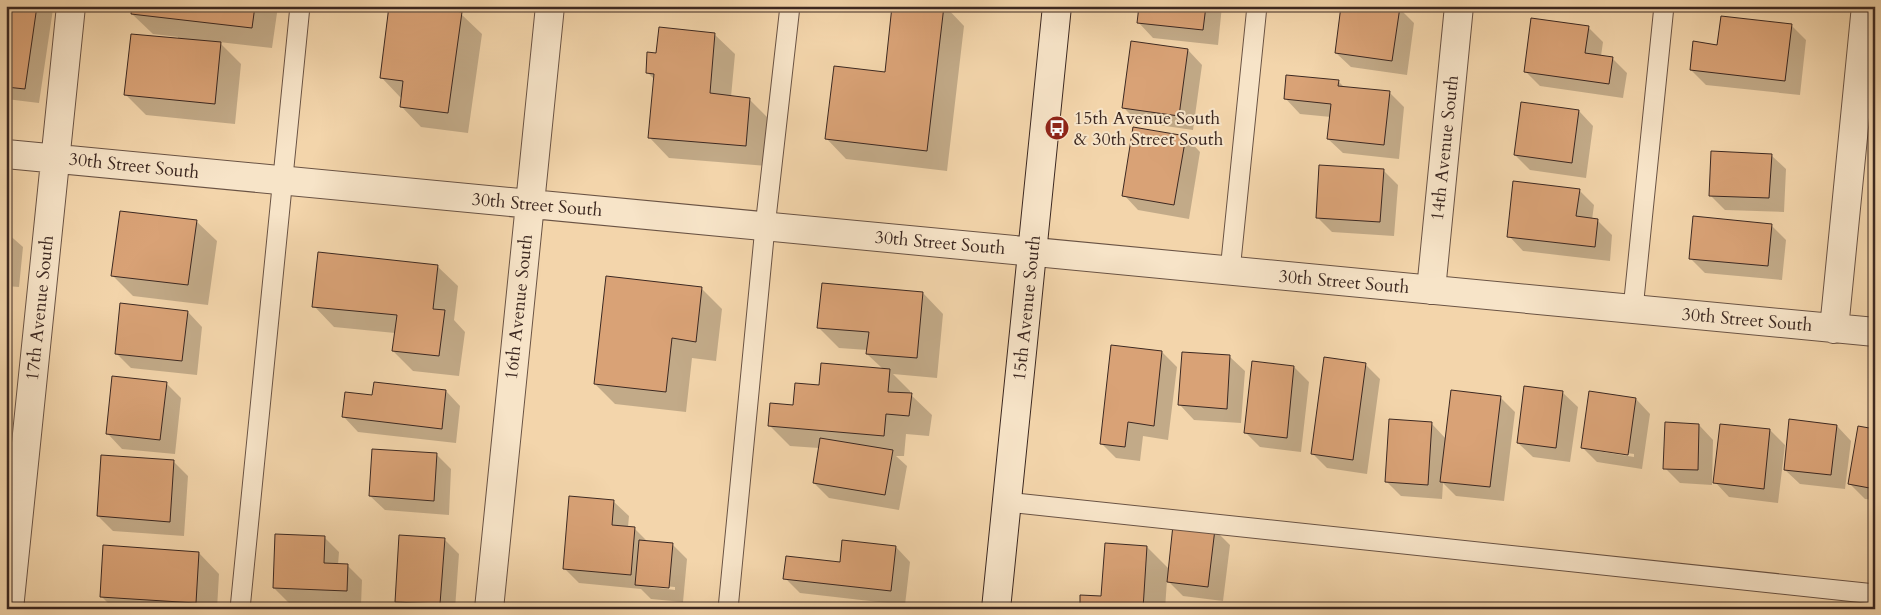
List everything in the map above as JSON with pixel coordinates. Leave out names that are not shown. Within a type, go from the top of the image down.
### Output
[{"type":"street","name":"17th Avenue South","points":[[9,609],[72,6]]},
{"type":"street","name":"16th Avenue South","points":[[488,609],[550,6]]},
{"type":"street","name":"15th Avenue South","points":[[996,609],[1057,6]]},
{"type":"street","name":"14th Avenue South","points":[[1431,290],[1459,6]]},
{"type":"street","points":[[1834,329],[1866,6]]},
{"type":"street","name":"30th Street South","points":[[6,154],[1875,332]]},
{"type":"lane","points":[[240,609],[300,6]]},
{"type":"lane","points":[[728,609],[765,226],[790,6]]},
{"type":"lane","points":[[1230,271],[1257,6]]},
{"type":"lane","points":[[1633,309],[1664,6]]},
{"type":"lane","points":[[1007,502],[1875,594]]},
{"type":"building","points":[[6,6],[37,6],[25,89],[6,87]]},
{"type":"building","points":[[132,6],[255,6],[252,28],[131,14]]},
{"type":"building","points":[[389,6],[418,6],[462,12],[448,113],[400,107],[403,81],[380,78]]},
{"type":"building","points":[[892,6],[944,6],[927,151],[825,139],[834,66],[885,72]]},
{"type":"building","points":[[1139,6],[1206,6],[1203,30],[1137,23]]},
{"type":"building","points":[[1341,6],[1400,7],[1392,61],[1335,53]]},
{"type":"building","points":[[1721,16],[1792,24],[1785,81],[1690,70],[1693,41],[1717,45]]},
{"type":"building","points":[[1531,18],[1589,26],[1585,53],[1613,57],[1609,84],[1524,72]]},
{"type":"building","points":[[659,27],[715,33],[710,93],[750,98],[746,146],[648,138],[654,74],[646,73],[647,52],[656,53]]},
{"type":"building","points":[[131,34],[221,42],[215,104],[124,95]]},
{"type":"building","points":[[1131,41],[1188,49],[1179,116],[1122,108]]},
{"type":"building","points":[[1286,75],[1339,80],[1338,86],[1390,91],[1384,145],[1327,139],[1331,104],[1284,99]]},
{"type":"building","points":[[1521,102],[1579,110],[1572,163],[1514,155]]},
{"type":"building","points":[[1133,127],[1186,136],[1174,205],[1122,196]]},
{"type":"building","points":[[1711,151],[1772,154],[1769,198],[1709,196]]},
{"type":"building","points":[[1319,165],[1384,169],[1380,222],[1316,218]]},
{"type":"building","points":[[1513,181],[1580,189],[1576,216],[1598,219],[1595,247],[1507,237]]},
{"type":"building","points":[[120,211],[197,220],[188,285],[111,276]]},
{"type":"building","points":[[1693,216],[1772,224],[1768,266],[1689,259]]},
{"type":"building","points":[[6,231],[8,231],[6,255]]},
{"type":"building","points":[[318,252],[438,265],[433,309],[445,310],[439,356],[392,351],[397,315],[312,307]]},
{"type":"building","points":[[606,276],[702,287],[696,342],[672,338],[666,392],[594,384]]},
{"type":"building","points":[[822,283],[923,292],[917,358],[866,354],[869,332],[817,328]]},
{"type":"building","points":[[120,303],[188,311],[182,361],[115,354]]},
{"type":"building","points":[[1111,345],[1162,351],[1154,426],[1128,422],[1125,447],[1100,444]]},
{"type":"building","points":[[1182,352],[1230,355],[1227,409],[1178,405]]},
{"type":"building","points":[[1324,357],[1366,363],[1353,460],[1311,454]]},
{"type":"building","points":[[1252,361],[1294,366],[1287,438],[1244,433]]},
{"type":"building","points":[[821,363],[890,369],[888,392],[912,393],[909,416],[886,414],[884,436],[768,426],[770,403],[793,405],[795,383],[819,385]]},
{"type":"building","points":[[112,376],[167,382],[160,440],[106,434]]},
{"type":"building","points":[[374,382],[446,390],[442,429],[342,417],[345,392],[372,395]]},
{"type":"building","points":[[1524,386],[1563,391],[1556,448],[1517,443]]},
{"type":"building","points":[[1451,390],[1501,396],[1490,487],[1440,482]]},
{"type":"building","points":[[1589,391],[1636,398],[1628,455],[1581,448]]},
{"type":"building","points":[[1389,419],[1432,422],[1428,485],[1385,482]]},
{"type":"building","points":[[1789,419],[1837,425],[1831,475],[1784,470]]},
{"type":"building","points":[[1665,422],[1699,424],[1698,470],[1663,469]]},
{"type":"building","points":[[1720,424],[1770,429],[1764,489],[1713,483]]},
{"type":"building","points":[[1858,426],[1875,429],[1875,489],[1848,484]]},
{"type":"building","points":[[820,438],[893,450],[885,495],[813,483]]},
{"type":"building","points":[[372,449],[437,453],[434,501],[369,496]]},
{"type":"building","points":[[101,455],[174,460],[170,522],[97,516]]},
{"type":"building","points":[[569,496],[614,500],[612,525],[635,527],[631,575],[563,569]]},
{"type":"building","points":[[1173,525],[1215,529],[1208,587],[1167,582]]},
{"type":"building","points":[[275,534],[325,536],[324,563],[348,564],[347,591],[273,588]]},
{"type":"building","points":[[399,535],[445,538],[440,604],[395,602]]},
{"type":"building","points":[[639,540],[673,543],[669,588],[635,585]]},
{"type":"building","points":[[842,540],[896,546],[891,591],[783,579],[786,556],[840,562]]},
{"type":"building","points":[[1105,543],[1147,546],[1143,609],[1080,609],[1080,595],[1101,596]]},
{"type":"building","points":[[103,545],[199,552],[196,603],[100,597]]},
{"type":"place","name":"15th Avenue South & 30th Street South","points":[[1057,128]]}]
